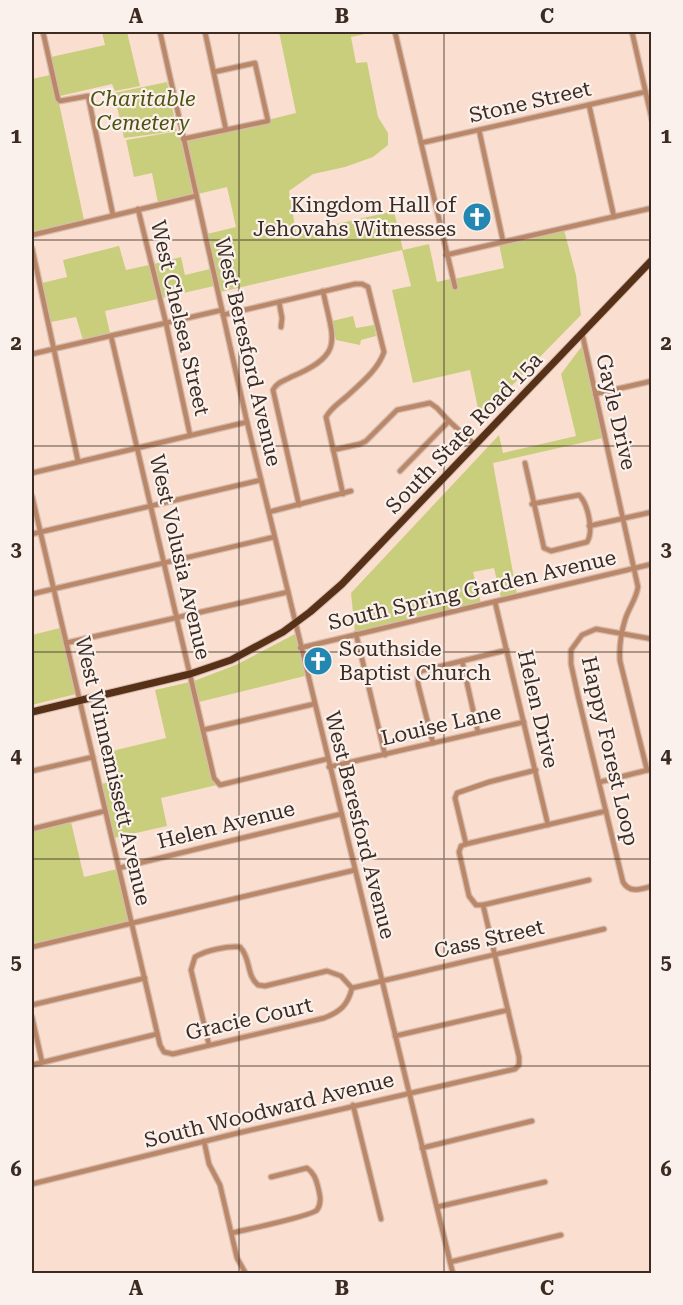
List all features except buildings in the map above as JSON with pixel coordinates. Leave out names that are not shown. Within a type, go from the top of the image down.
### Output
[{"type":"highway","name":"South State Road 15a","points":[[296,623],[337,588],[651,260]]},
{"type":"highway","points":[[32,712],[190,674],[244,654],[271,640],[296,623]]},
{"type":"street","points":[[43,32],[58,99],[60,101],[88,96],[113,215]]},
{"type":"street","name":"West Beresford Avenue","points":[[160,32],[300,648],[453,1274]]},
{"type":"street","points":[[205,32],[226,130]]},
{"type":"street","points":[[395,32],[455,287]]},
{"type":"street","points":[[632,32],[651,120]]},
{"type":"street","points":[[183,139],[268,121],[255,63],[214,72]]},
{"type":"street","name":"Stone Street","points":[[421,143],[645,92]]},
{"type":"street","points":[[590,105],[614,217]]},
{"type":"street","points":[[479,130],[503,241]]},
{"type":"street","points":[[32,235],[196,195]]},
{"type":"street","points":[[446,255],[651,208]]},
{"type":"street","name":"West Chelsea Street","points":[[138,209],[190,435]]},
{"type":"street","points":[[32,248],[78,462]]},
{"type":"street","points":[[32,354],[166,323],[362,284],[368,287],[384,352],[381,362],[345,398],[330,409],[326,417],[343,494]]},
{"type":"street","points":[[299,505],[273,390],[278,383],[313,366],[332,347],[333,336],[323,291]]},
{"type":"street","points":[[279,302],[281,327]]},
{"type":"street","name":"Gayle Drive","points":[[582,333],[635,568],[637,594],[625,621],[619,647],[622,673],[649,770]]},
{"type":"street","name":"West Volusia Avenue","points":[[111,336],[214,777],[220,785],[327,759]]},
{"type":"street","points":[[595,394],[651,381]]},
{"type":"street","points":[[333,450],[366,441],[397,410],[430,403],[475,445]]},
{"type":"street","points":[[400,471],[449,421]]},
{"type":"street","points":[[32,473],[247,422]]},
{"type":"street","points":[[525,464],[532,504],[542,544],[546,551],[584,544],[590,538],[584,503],[579,495],[532,504]]},
{"type":"street","points":[[32,534],[261,480]]},
{"type":"street","points":[[269,512],[351,491]]},
{"type":"street","name":"West Winnemissett Avenue","points":[[32,496],[159,1045],[164,1052]]},
{"type":"street","points":[[589,526],[651,512]]},
{"type":"street","points":[[32,594],[274,537]]},
{"type":"street","name":"South Spring Garden Avenue","points":[[300,648],[651,564]]},
{"type":"street","points":[[66,644],[288,592]]},
{"type":"street","name":"Helen Drive","points":[[495,602],[549,825]]},
{"type":"street","name":"Happy Forest Loop","points":[[651,639],[596,629],[589,631],[575,642],[571,650],[570,664],[626,888],[631,890],[651,886]]},
{"type":"street","points":[[356,634],[385,755]]},
{"type":"street","points":[[433,743],[418,676],[427,669],[507,650]]},
{"type":"street","points":[[462,661],[478,732]]},
{"type":"street","points":[[203,730],[314,704]]},
{"type":"street","name":"Louise Lane","points":[[329,768],[524,722]]},
{"type":"street","points":[[32,771],[93,757]]},
{"type":"street","points":[[466,844],[455,798],[458,793],[464,789],[536,770]]},
{"type":"street","points":[[600,782],[649,770]]},
{"type":"street","points":[[589,880],[476,905],[469,896],[459,852],[461,846],[466,844],[606,811]]},
{"type":"street","points":[[32,829],[105,812]]},
{"type":"street","name":"Helen Avenue","points":[[119,868],[341,814]]},
{"type":"street","points":[[32,947],[355,870]]},
{"type":"street","points":[[395,1036],[508,1010],[483,904]]},
{"type":"street","name":"Cass Street","points":[[352,988],[604,929]]},
{"type":"street","points":[[209,1045],[191,970],[195,957],[200,954],[240,947],[246,956],[251,977],[258,985],[265,986],[327,971],[341,976],[352,988]]},
{"type":"street","points":[[32,1005],[144,978]]},
{"type":"street","name":"Gracie Court","points":[[164,1052],[173,1053],[324,1018],[340,1011],[347,1002],[352,988]]},
{"type":"street","name":"South Woodward Avenue","points":[[32,1184],[204,1141],[514,1069],[519,1065],[519,1057],[508,1010]]},
{"type":"street","points":[[32,1017],[42,1062]]},
{"type":"street","points":[[32,1065],[157,1034]]},
{"type":"street","points":[[353,1106],[381,1219]]},
{"type":"street","points":[[422,1148],[532,1121]]},
{"type":"street","points":[[204,1141],[209,1164],[220,1185],[237,1258],[246,1274]]},
{"type":"street","points":[[232,1233],[302,1216],[318,1209],[320,1197],[312,1172],[307,1168],[271,1177]]},
{"type":"street","points":[[436,1207],[545,1182]]},
{"type":"street","points":[[450,1262],[561,1235]]},
{"type":"green space","points":[[102,32],[127,32],[140,86],[115,91],[112,84],[60,96],[51,57],[105,45]]},
{"type":"green space","points":[[279,32],[374,32],[351,37],[356,63],[367,62],[378,117],[388,133],[388,145],[373,157],[345,167],[313,174],[289,191],[296,233],[394,211],[403,250],[429,244],[437,282],[450,279],[453,289],[457,288],[454,279],[504,268],[499,244],[564,230],[576,275],[581,315],[480,418],[470,370],[413,383],[392,290],[411,286],[402,250],[220,292],[207,234],[236,227],[227,187],[198,194],[185,140],[296,113]]},
{"type":"green space","points":[[50,75],[59,103],[84,220],[32,233],[32,79]]},
{"type":"green space","name":"Charitable Cemetery","points":[[167,82],[177,131],[124,138],[114,93]]},
{"type":"green space","points":[[179,131],[193,194],[158,203],[152,173],[134,177],[126,140]]},
{"type":"green space","points":[[119,246],[126,270],[149,265],[158,299],[105,311],[110,333],[83,340],[76,317],[51,322],[42,283],[67,277],[63,260]]},
{"type":"green space","points":[[181,257],[185,275],[210,269],[214,286],[162,298],[154,264]]},
{"type":"green space","points":[[353,316],[356,328],[374,325],[376,336],[361,340],[360,345],[336,340],[332,321]]},
{"type":"green space","points":[[582,346],[603,438],[493,463],[517,595],[501,598],[494,568],[473,572],[481,603],[355,633],[351,593],[499,435],[503,453],[576,436],[561,374]]},
{"type":"green space","points":[[60,628],[76,694],[32,705],[32,635]]},
{"type":"green space","points":[[295,634],[305,676],[199,702],[194,681],[238,664]]},
{"type":"green space","points":[[190,682],[212,778],[217,785],[161,798],[167,826],[114,838],[101,784],[119,780],[112,751],[166,738],[155,690]]},
{"type":"green space","points":[[71,822],[84,877],[117,869],[129,922],[32,945],[32,831]]},
{"type":"place","name":"Kingdom Hall of Jehovahs Witnesses","points":[[477,217]]},
{"type":"place","name":"Southside Baptist Church","points":[[318,661]]}]
